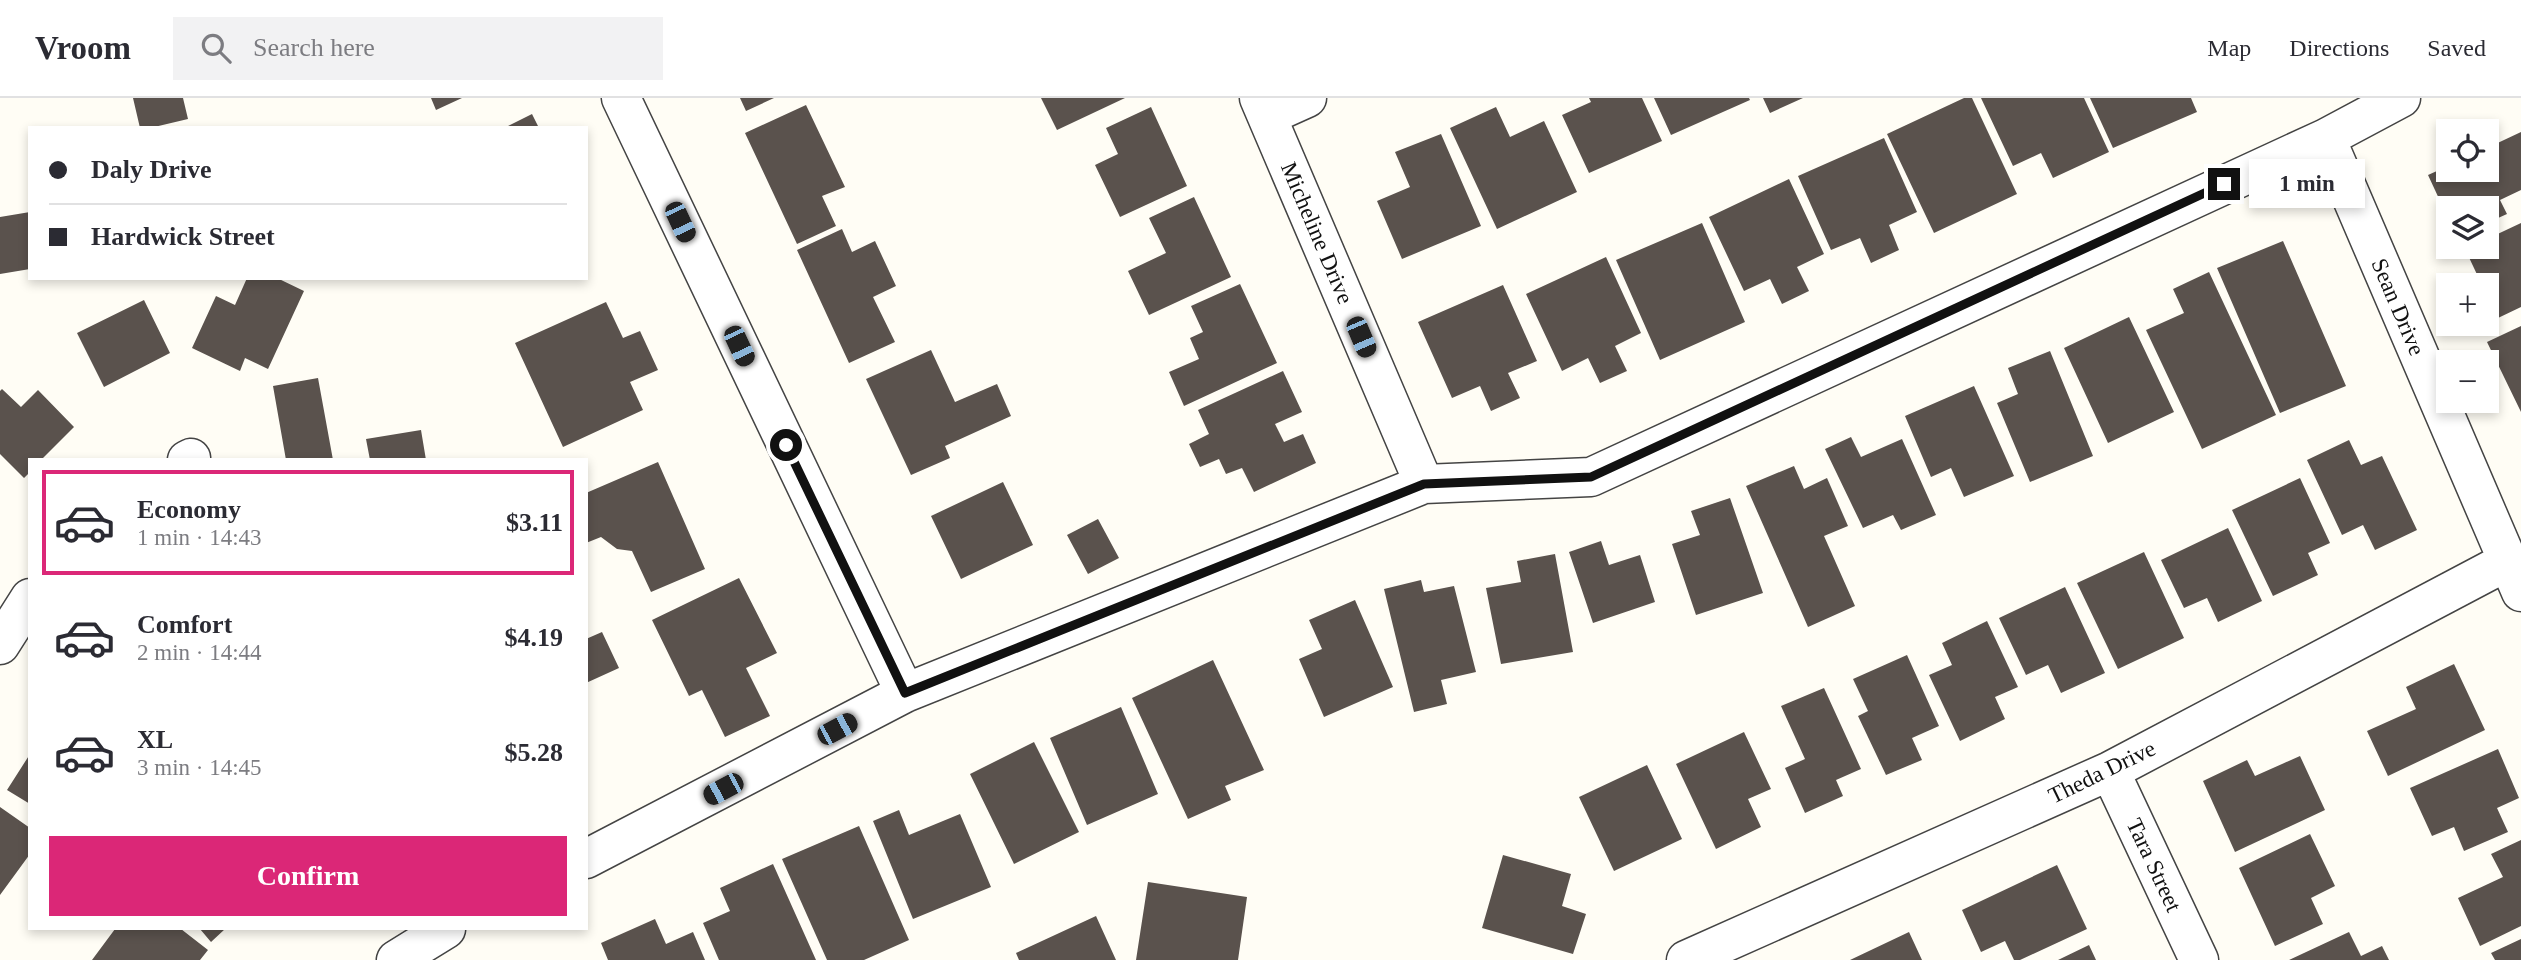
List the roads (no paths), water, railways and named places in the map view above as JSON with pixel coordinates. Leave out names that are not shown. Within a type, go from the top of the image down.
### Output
[{"type":"street","points":[[621,98],[905,693]]},
{"type":"street","points":[[1263,107],[1307,98]]},
{"type":"street","points":[[588,858],[905,693],[1424,484],[1591,477],[2326,138],[2401,98]]},
{"type":"street","name":"Micheline Drive","points":[[1263,107],[1424,484]]},
{"type":"street","name":"Sean Drive","points":[[2326,138],[2514,577]]},
{"type":"street","name":"Theda Drive","points":[[1686,960],[2110,771],[2514,577]]},
{"type":"street","points":[[0,645],[28,601]]},
{"type":"street","name":"Tara Street","points":[[2110,771],[2199,960]]},
{"type":"street","points":[[396,960],[444,930]]}]
